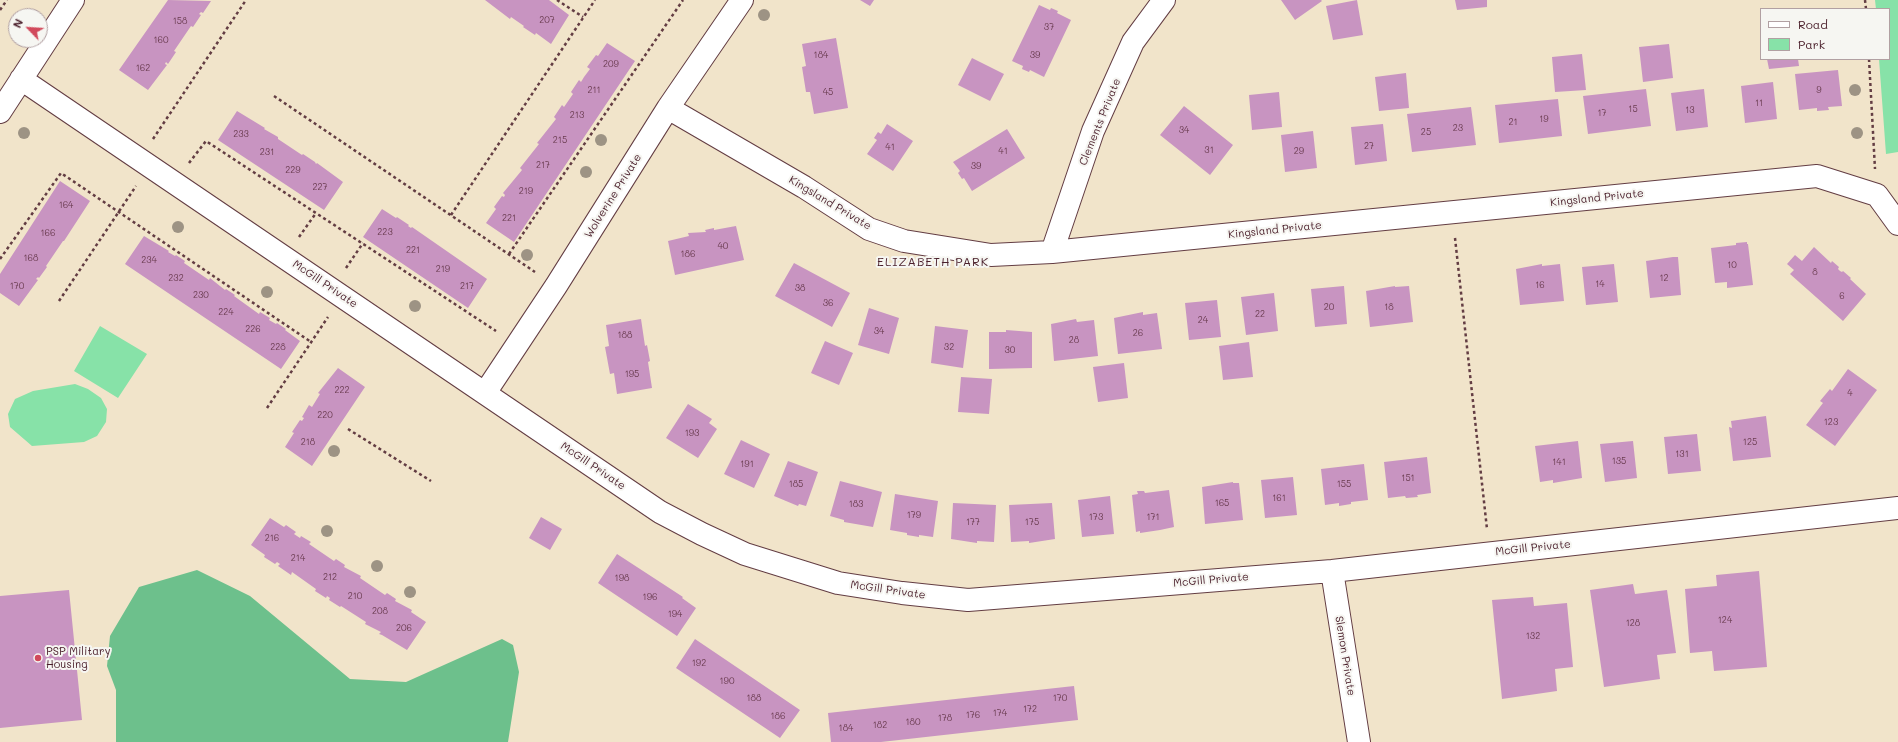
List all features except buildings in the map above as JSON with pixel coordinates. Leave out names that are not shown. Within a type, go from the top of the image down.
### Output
[{"type":"street","points":[[0,112],[20,79],[73,0]]},
{"type":"street","name":"Wolverine Private","points":[[485,392],[556,286],[668,108],[742,0]]},
{"type":"street","name":"Clements Private","points":[[1052,252],[1096,124],[1133,42],[1164,0]]},
{"type":"street","name":"McGill Private","points":[[20,79],[485,392],[660,512],[695,531],[745,554],[838,583],[902,593],[968,600],[1332,571],[1898,508]]},
{"type":"street","name":"Kingsland Private","points":[[668,108],[804,187],[869,229],[904,241],[990,255],[1052,252],[1817,176],[1877,195]]},
{"type":"street","points":[[1877,195],[1898,224]]},
{"type":"street","name":"Slemon Private","points":[[1332,571],[1359,742]]},
{"type":"path","points":[[0,10],[7,0]]},
{"type":"path","points":[[59,301],[118,211],[145,163],[246,0]]},
{"type":"path","points":[[557,0],[583,17]]},
{"type":"path","points":[[451,215],[595,0]]},
{"type":"path","points":[[509,254],[683,0]]},
{"type":"path","points":[[1869,60],[1877,195]]},
{"type":"path","points":[[274,96],[556,286]]},
{"type":"path","points":[[175,183],[206,141],[517,345]]},
{"type":"path","points":[[0,259],[61,173],[312,342]]},
{"type":"path","points":[[1453,212],[1490,553]]},
{"type":"path","points":[[284,257],[316,213]]},
{"type":"path","points":[[267,408],[312,342],[362,243]]},
{"type":"path","points":[[348,429],[431,481]]},
{"type":"green space","points":[[1875,0],[1898,0],[1898,152],[1886,154],[1879,60],[1890,60],[1890,8],[1876,8]]},
{"type":"green space","points":[[100,326],[147,354],[118,398],[74,371]]},
{"type":"green space","points":[[75,384],[88,389],[101,398],[107,409],[106,422],[97,436],[84,442],[32,446],[10,427],[8,414],[15,399],[33,391]]},
{"type":"green space","points":[[197,570],[250,596],[350,679],[406,682],[502,639],[513,645],[519,672],[508,742],[116,742],[116,690],[107,666],[110,636],[139,587]]},
{"type":"place","name":"PSP Military Housing","points":[[38,658]]},
{"type":"district","name":"ELIZABETH PARK","points":[[933,262]]}]
